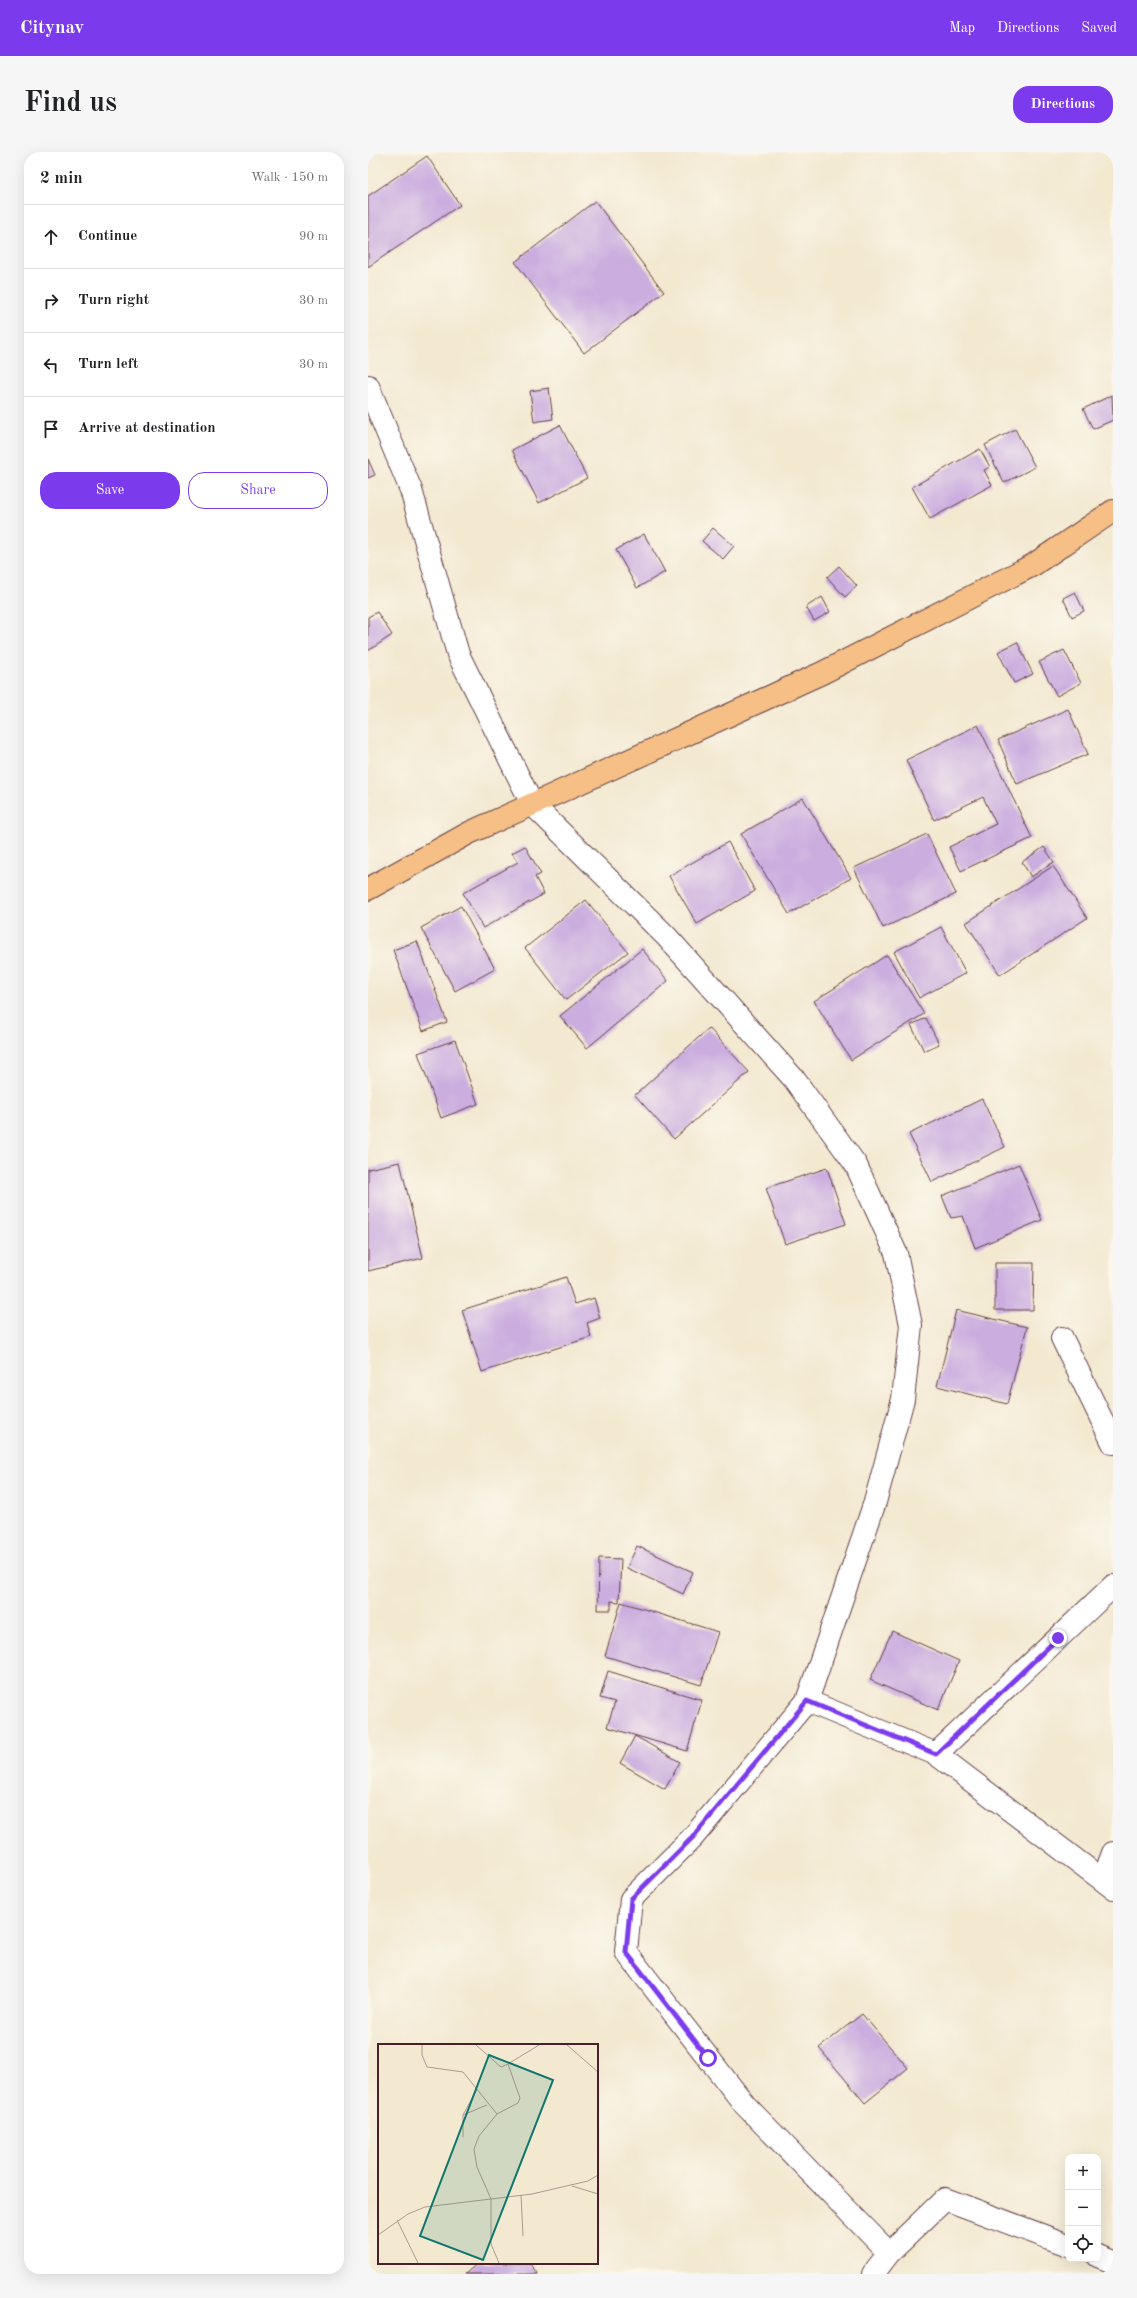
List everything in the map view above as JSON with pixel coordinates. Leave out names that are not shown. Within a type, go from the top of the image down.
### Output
[{"type":"main road","points":[[368,889],[469,833],[822,673],[1033,565],[1113,511]]},
{"type":"street","points":[[368,386],[411,490],[458,654],[532,804],[666,936],[794,1079],[856,1165],[896,1253],[912,1325],[903,1399],[875,1502],[807,1701],[693,1837],[631,1899],[626,1952],[745,2105],[889,2253]]},
{"type":"street","points":[[1062,1338],[1113,1443]]},
{"type":"street","points":[[936,1754],[1113,1586]]},
{"type":"street","points":[[807,1701],[936,1754],[1108,1884],[1113,1853]]},
{"type":"street","points":[[873,2274],[889,2253],[945,2199],[1065,2244]]},
{"type":"street","points":[[1101,2257],[1113,2262]]},
{"type":"building","points":[[427,156],[460,205],[368,267],[368,196]]},
{"type":"building","points":[[595,201],[664,292],[584,353],[515,262]]},
{"type":"building","points":[[549,388],[553,419],[534,422],[530,391]]},
{"type":"building","points":[[1112,395],[1113,420],[1093,429],[1083,409]]},
{"type":"building","points":[[560,425],[587,478],[539,503],[512,450]]},
{"type":"building","points":[[1015,429],[1035,467],[1004,483],[985,445]]},
{"type":"building","points":[[980,449],[990,467],[984,470],[992,485],[930,519],[912,487]]},
{"type":"building","points":[[368,459],[375,475],[368,478]]},
{"type":"building","points":[[713,528],[734,546],[723,559],[702,541]]},
{"type":"building","points":[[644,534],[665,572],[637,588],[616,550]]},
{"type":"building","points":[[839,566],[857,586],[845,597],[827,577]]},
{"type":"building","points":[[1075,592],[1084,611],[1072,617],[1063,598]]},
{"type":"building","points":[[822,597],[830,612],[814,621],[806,607]]},
{"type":"building","points":[[377,612],[392,635],[368,651],[368,617]]},
{"type":"building","points":[[1017,642],[1033,674],[1014,683],[998,652]]},
{"type":"building","points":[[1064,650],[1081,683],[1057,696],[1039,662]]},
{"type":"building","points":[[1068,709],[1088,754],[1017,784],[998,740]]},
{"type":"building","points":[[978,725],[1032,838],[961,871],[949,847],[996,824],[983,797],[934,820],[906,760]]},
{"type":"building","points":[[803,798],[851,878],[789,914],[741,834]]},
{"type":"building","points":[[927,834],[956,894],[883,928],[854,868]]},
{"type":"building","points":[[728,842],[755,891],[697,924],[669,876]]},
{"type":"building","points":[[525,846],[541,874],[535,877],[544,894],[483,928],[463,893],[518,862],[512,853]]},
{"type":"building","points":[[1044,847],[1054,862],[1031,877],[1022,862]]},
{"type":"building","points":[[1053,866],[1087,918],[1000,975],[966,923]]},
{"type":"building","points":[[586,900],[628,952],[566,1000],[525,948]]},
{"type":"building","points":[[461,906],[495,969],[455,991],[421,928]]},
{"type":"building","points":[[941,927],[966,973],[919,998],[894,952]]},
{"type":"building","points":[[417,941],[447,1022],[423,1031],[393,950]]},
{"type":"building","points":[[642,949],[668,981],[587,1048],[560,1016]]},
{"type":"building","points":[[887,955],[924,1014],[851,1060],[814,1001]]},
{"type":"building","points":[[926,1018],[939,1044],[924,1051],[911,1025]]},
{"type":"building","points":[[709,1028],[749,1072],[674,1139],[635,1095]]},
{"type":"building","points":[[455,1040],[478,1104],[441,1118],[418,1053]]},
{"type":"building","points":[[982,1099],[1005,1147],[932,1182],[909,1134]]},
{"type":"building","points":[[400,1162],[423,1258],[368,1271],[368,1169]]},
{"type":"building","points":[[1019,1164],[1042,1220],[975,1248],[963,1216],[951,1218],[942,1196]]},
{"type":"building","points":[[827,1168],[846,1224],[785,1244],[766,1188]]},
{"type":"building","points":[[995,1263],[1034,1263],[1033,1310],[995,1310]]},
{"type":"building","points":[[566,1277],[575,1304],[594,1298],[600,1318],[587,1323],[591,1337],[482,1372],[462,1310]]},
{"type":"building","points":[[956,1310],[1027,1327],[1007,1404],[937,1386]]},
{"type":"building","points":[[637,1546],[693,1572],[683,1594],[627,1568]]},
{"type":"building","points":[[599,1558],[621,1559],[619,1602],[611,1601],[611,1610],[598,1610]]},
{"type":"building","points":[[621,1602],[718,1632],[701,1685],[605,1656]]},
{"type":"building","points":[[892,1631],[959,1661],[938,1710],[870,1680]]},
{"type":"building","points":[[608,1671],[702,1700],[687,1751],[607,1727],[615,1702],[600,1698]]},
{"type":"building","points":[[635,1736],[680,1762],[665,1789],[620,1763]]},
{"type":"building","points":[[862,2014],[908,2068],[865,2103],[819,2048]]},
{"type":"building","points":[[477,2264],[530,2264],[538,2274],[465,2274]]},
{"type":"route","points":[[708,2058],[626,1952],[631,1899],[693,1837],[807,1701],[936,1754],[1058,1638]]}]
